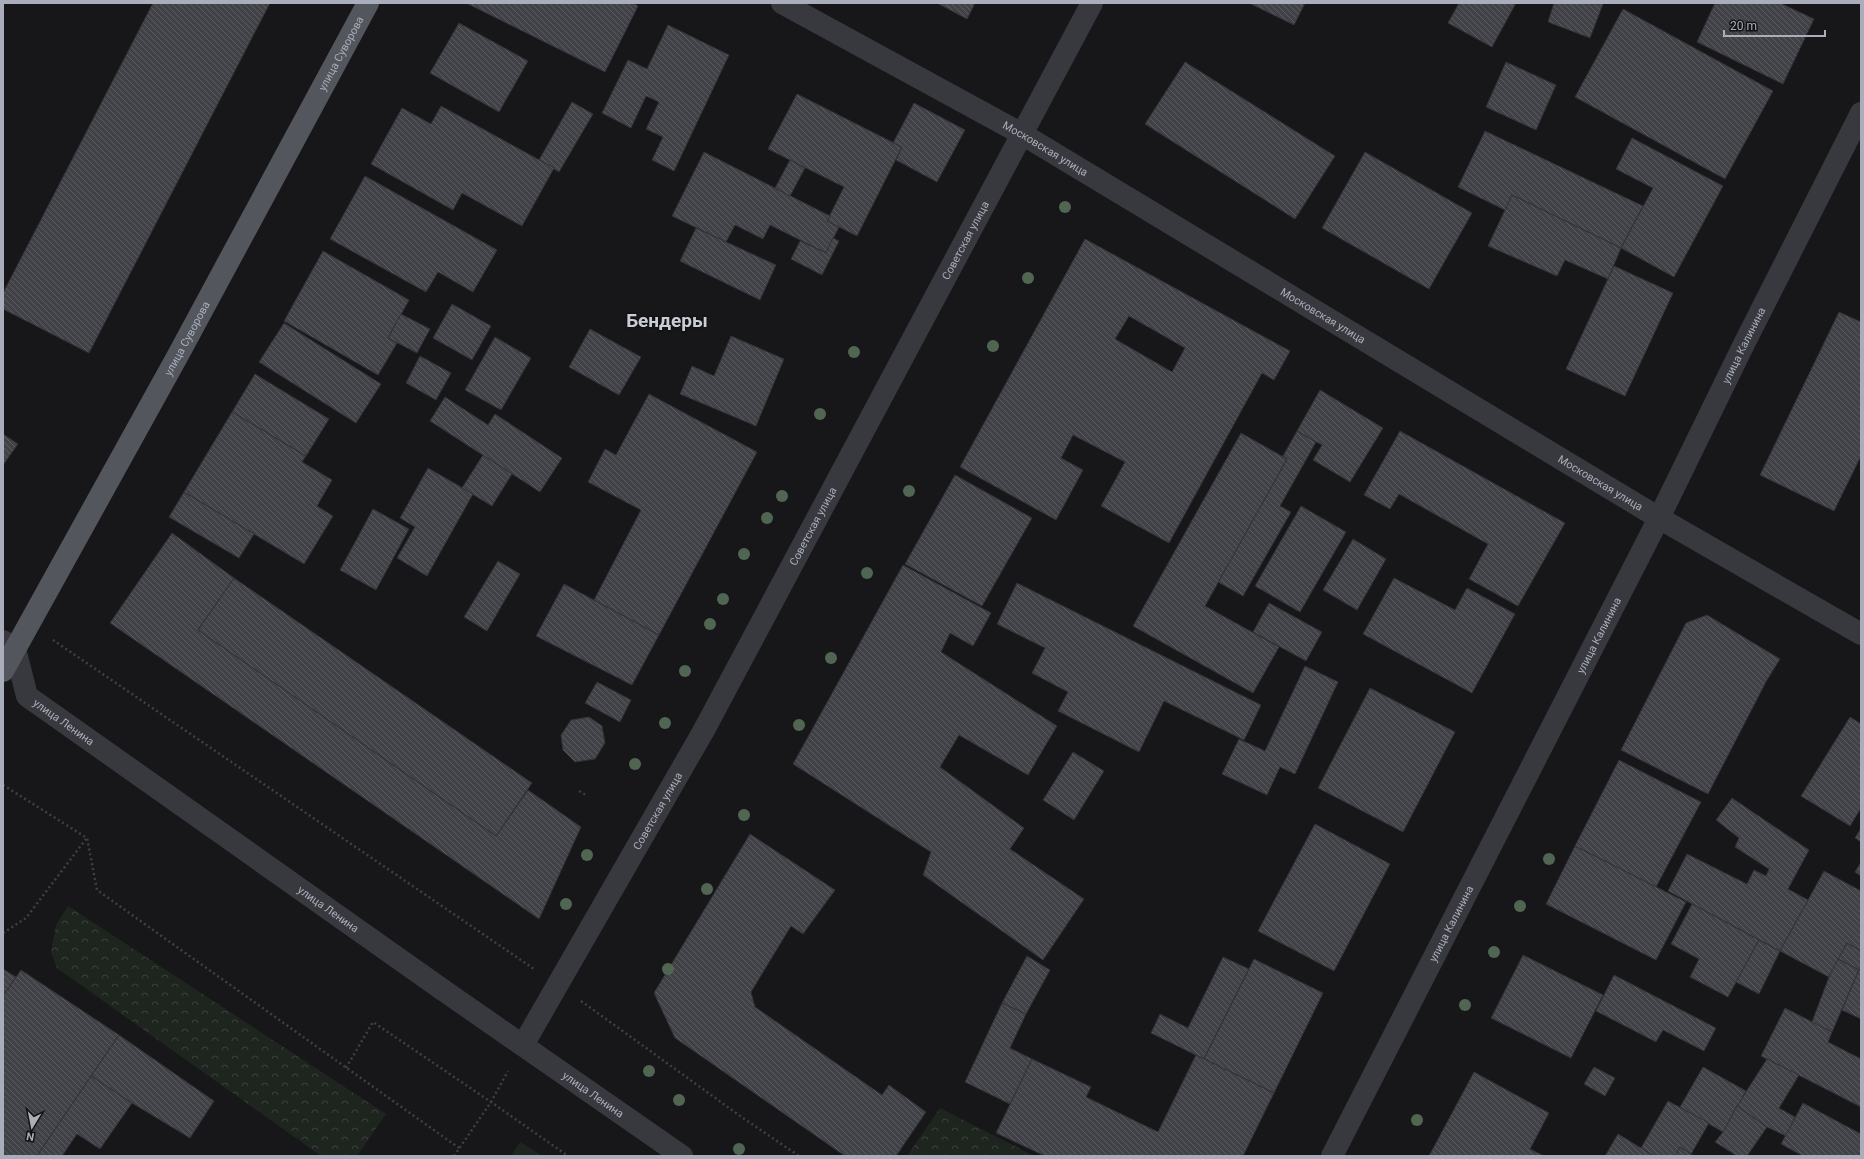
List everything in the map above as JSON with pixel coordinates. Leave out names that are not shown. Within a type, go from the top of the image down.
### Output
[{"type":"main road","name":"улица Суворова","points":[[3,671],[9,645],[30,623],[173,364],[368,3]]},
{"type":"street","name":"Московская улица","points":[[782,3],[1022,134],[1659,518],[1861,634]]},
{"type":"street","name":"Советская улица","points":[[523,1045],[704,730],[1092,3]]},
{"type":"street","name":"улица Калинина","points":[[1332,1156],[1659,518],[1744,344],[1861,113]]},
{"type":"street","name":"улица Ленина","points":[[9,645],[28,696],[443,990],[682,1156]]},
{"type":"path","points":[[30,623],[558,985],[743,1118],[800,1156]]},
{"type":"path","points":[[3,785],[87,838],[96,890],[459,1148]]},
{"type":"path","points":[[579,791],[586,796]]},
{"type":"path","points":[[3,933],[26,918],[87,838]]},
{"type":"path","points":[[346,1068],[373,1022],[568,1156]]},
{"type":"path","points":[[454,1156],[491,1102],[523,1045]]},
{"type":"green space","points":[[68,906],[386,1114],[357,1156],[321,1156],[57,968],[51,952],[56,925]]},
{"type":"green space","points":[[940,1108],[1034,1156],[907,1156]]},
{"type":"green space","points":[[520,1142],[543,1156],[511,1156]]},
{"type":"building","points":[[153,3],[270,3],[89,353],[3,309],[3,293]]},
{"type":"building","points":[[466,3],[633,3],[638,6],[605,72]]},
{"type":"building","points":[[937,3],[975,3],[967,19]]},
{"type":"building","points":[[1249,3],[1305,3],[1294,25]]},
{"type":"building","points":[[1459,3],[1516,3],[1492,47],[1448,23]]},
{"type":"building","points":[[1554,3],[1603,4],[1590,38],[1548,22]]},
{"type":"building","points":[[1715,3],[1780,3],[1814,19],[1783,84],[1697,42]]},
{"type":"building","points":[[1623,9],[1773,91],[1725,179],[1575,97]]},
{"type":"building","points":[[459,23],[528,61],[499,112],[430,73]]},
{"type":"building","points":[[668,25],[729,55],[674,171],[652,160],[663,137],[646,129],[659,102],[646,96],[631,128],[602,113],[628,60],[647,69]]},
{"type":"building","points":[[1185,62],[1335,156],[1295,219],[1145,124]]},
{"type":"building","points":[[1506,62],[1556,85],[1536,130],[1486,107]]},
{"type":"building","points":[[797,94],[902,147],[857,236],[827,221],[844,187],[768,149]]},
{"type":"building","points":[[572,102],[593,114],[559,172],[539,160]]},
{"type":"building","points":[[914,103],[965,130],[937,182],[896,160],[902,147],[893,143]]},
{"type":"building","points":[[441,106],[554,168],[522,226],[462,193],[453,210],[371,164],[402,108],[431,124]]},
{"type":"building","points":[[1485,131],[1643,206],[1621,248],[1512,195],[1505,210],[1458,187]]},
{"type":"building","points":[[1632,138],[1723,186],[1674,277],[1621,248],[1653,188],[1616,169]]},
{"type":"building","points":[[704,152],[830,216],[827,221],[839,227],[826,253],[770,225],[763,239],[735,225],[726,242],[672,216]]},
{"type":"building","points":[[1365,152],[1472,213],[1429,289],[1322,228]]},
{"type":"building","points":[[790,160],[805,168],[790,196],[775,188]]},
{"type":"building","points":[[365,176],[497,250],[473,292],[438,272],[426,292],[330,239]]},
{"type":"building","points":[[1512,195],[1621,248],[1608,279],[1565,260],[1557,276],[1488,246]]},
{"type":"building","points":[[696,228],[776,265],[760,300],[680,261]]},
{"type":"building","points":[[833,238],[839,241],[822,275],[791,259],[800,241],[826,253]]},
{"type":"building","points":[[1085,239],[1290,351],[1274,380],[1262,373],[1169,543],[1101,506],[1125,462],[1073,435],[1061,458],[1083,470],[1056,520],[960,467]],"holes":[[[1129,316],[1185,348],[1172,372],[1115,339]]]},
{"type":"building","points":[[323,251],[409,300],[388,338],[397,343],[378,375],[284,321]]},
{"type":"building","points":[[1614,266],[1673,293],[1625,396],[1566,369]]},
{"type":"building","points":[[452,304],[491,326],[472,360],[433,338]]},
{"type":"building","points":[[1839,312],[1861,322],[1861,456],[1834,511],[1760,475]]},
{"type":"building","points":[[401,314],[430,329],[417,353],[388,338]]},
{"type":"building","points":[[284,323],[381,384],[356,423],[259,362]]},
{"type":"building","points":[[590,329],[641,357],[619,395],[569,367]]},
{"type":"building","points":[[731,336],[784,359],[756,426],[680,394],[692,366],[714,376]]},
{"type":"building","points":[[495,337],[531,358],[501,410],[465,390]]},
{"type":"building","points":[[420,356],[451,373],[436,400],[406,383]]},
{"type":"building","points":[[255,374],[329,419],[306,456],[232,412]]},
{"type":"building","points":[[1320,390],[1383,428],[1350,482],[1313,460],[1322,445],[1297,431]]},
{"type":"building","points":[[649,394],[757,452],[659,635],[594,600],[641,510],[588,482],[605,449],[616,455]]},
{"type":"building","points":[[445,397],[488,425],[495,414],[562,458],[540,492],[430,421]]},
{"type":"building","points":[[232,412],[306,456],[302,462],[332,480],[317,506],[333,516],[304,564],[184,492]]},
{"type":"building","points":[[1297,431],[1316,442],[1280,506],[1291,512],[1243,596],[1218,582],[1287,459],[1283,456]]},
{"type":"building","points":[[1400,431],[1565,523],[1518,606],[1469,579],[1488,544],[1399,494],[1390,509],[1364,495]]},
{"type":"building","points":[[1241,433],[1287,459],[1205,606],[1279,647],[1253,693],[1133,626]]},
{"type":"building","points":[[3,434],[18,444],[3,465]]},
{"type":"building","points":[[483,455],[512,474],[492,506],[462,488]]},
{"type":"building","points":[[428,468],[473,494],[427,576],[397,558],[415,527],[400,518]]},
{"type":"building","points":[[955,475],[1032,518],[982,606],[905,564]]},
{"type":"building","points":[[184,492],[254,534],[239,558],[169,517]]},
{"type":"building","points":[[1301,506],[1346,532],[1300,612],[1255,586]]},
{"type":"building","points":[[373,509],[409,529],[376,590],[340,570]]},
{"type":"building","points":[[172,533],[234,578],[198,630],[496,836],[528,790],[581,827],[539,919],[110,623]]},
{"type":"building","points":[[1353,539],[1386,559],[1357,610],[1323,590]]},
{"type":"building","points":[[498,561],[520,574],[487,631],[464,617]]},
{"type":"building","points":[[903,565],[991,613],[973,646],[950,633],[941,652],[1057,726],[1028,775],[959,735],[940,767],[1024,828],[1010,849],[1084,899],[1043,960],[923,875],[931,852],[793,764]]},
{"type":"building","points":[[234,578],[532,783],[496,836],[198,630]]},
{"type":"building","points":[[1394,578],[1455,610],[1467,588],[1515,614],[1472,693],[1363,634]]},
{"type":"building","points":[[1017,583],[1261,705],[1244,740],[1164,701],[1139,752],[1058,711],[1068,692],[1032,673],[1045,648],[997,624]]},
{"type":"building","points":[[564,584],[659,635],[632,685],[536,636]]},
{"type":"building","points":[[1269,603],[1322,632],[1306,661],[1253,632]]},
{"type":"building","points":[[1707,615],[1780,659],[1767,680],[1708,794],[1621,750],[1686,623]]},
{"type":"building","points":[[1305,666],[1338,682],[1295,774],[1280,767],[1267,795],[1222,774],[1239,739],[1265,751]]},
{"type":"building","points":[[597,682],[631,700],[620,722],[585,703]]},
{"type":"building","points":[[1370,688],[1455,732],[1403,832],[1318,788]]},
{"type":"building","points":[[589,717],[602,726],[605,743],[595,759],[575,762],[563,750],[561,735],[571,720]]},
{"type":"building","points":[[1850,717],[1861,724],[1861,808],[1850,826],[1801,796]]},
{"type":"building","points":[[1073,752],[1104,771],[1074,820],[1043,800]]},
{"type":"building","points":[[1619,760],[1701,802],[1656,887],[1575,846]]},
{"type":"building","points":[[1732,798],[1809,850],[1788,889],[1808,900],[1780,951],[1668,891],[1687,854],[1747,884],[1754,870],[1766,876],[1769,869],[1735,847],[1739,838],[1716,820]]},
{"type":"building","points":[[1315,824],[1390,864],[1334,971],[1258,931]]},
{"type":"building","points":[[1861,828],[1861,842],[1855,838]]},
{"type":"building","points":[[750,834],[835,890],[803,934],[791,926],[751,992],[755,1007],[882,1095],[889,1085],[926,1112],[896,1156],[845,1156],[675,1038],[654,993]]},
{"type":"building","points":[[1575,846],[1686,902],[1656,960],[1546,904]]},
{"type":"building","points":[[1861,862],[1861,876],[1855,872]]},
{"type":"building","points":[[1824,871],[1861,891],[1861,951],[1847,943],[1829,977],[1780,951]]},
{"type":"building","points":[[1692,904],[1759,940],[1728,997],[1690,977],[1699,959],[1671,944]]},
{"type":"building","points":[[1759,940],[1780,951],[1759,994],[1736,982]]},
{"type":"building","points":[[1847,943],[1861,951],[1861,971],[1838,959]]},
{"type":"building","points":[[1523,955],[1603,995],[1571,1058],[1491,1018]]},
{"type":"building","points":[[1027,956],[1050,970],[1026,1014],[1002,1003]]},
{"type":"building","points":[[1223,957],[1249,969],[1204,1059],[1151,1033],[1160,1014],[1188,1028]]},
{"type":"building","points":[[1254,959],[1323,993],[1274,1093],[1204,1059]]},
{"type":"building","points":[[1838,959],[1859,970],[1832,1032],[1812,1022],[1829,977]]},
{"type":"building","points":[[3,969],[16,977],[3,996]]},
{"type":"building","points":[[21,970],[119,1035],[37,1156],[3,1156],[3,996]]},
{"type":"building","points":[[1859,970],[1861,971],[1861,1019],[1842,1010]]},
{"type":"building","points":[[1614,975],[1716,1028],[1704,1051],[1663,1030],[1656,1042],[1596,1011]]},
{"type":"building","points":[[1002,1003],[1026,1014],[1010,1048],[1032,1059],[1010,1104],[965,1082]]},
{"type":"building","points":[[1785,1008],[1832,1032],[1828,1042],[1861,1059],[1861,1107],[1761,1056]]},
{"type":"building","points":[[119,1035],[214,1101],[190,1138],[91,1076]]},
{"type":"building","points":[[1196,1055],[1274,1093],[1243,1156],[1045,1156],[996,1133],[1032,1059],[1091,1087],[1086,1097],[1158,1132]]},
{"type":"building","points":[[1767,1059],[1799,1075],[1779,1108],[1795,1117],[1786,1136],[1767,1127],[1737,1106]]},
{"type":"building","points":[[1594,1067],[1615,1078],[1605,1096],[1584,1084]]},
{"type":"building","points":[[1703,1067],[1746,1091],[1723,1132],[1680,1107]]},
{"type":"building","points":[[1474,1072],[1549,1113],[1530,1149],[1544,1156],[1429,1156]]},
{"type":"building","points":[[91,1076],[132,1103],[100,1149],[77,1134],[62,1156],[37,1156]]},
{"type":"building","points":[[1668,1101],[1709,1123],[1691,1154],[1680,1147],[1675,1156],[1654,1156],[1641,1148]]},
{"type":"building","points":[[1803,1103],[1861,1134],[1861,1156],[1803,1156],[1781,1144]]},
{"type":"building","points":[[1737,1106],[1767,1127],[1747,1156],[1737,1156],[1715,1142],[1723,1132]]},
{"type":"building","points":[[1618,1134],[1641,1148],[1654,1156],[1605,1156]]},
{"type":"building","points":[[1680,1147],[1691,1154],[1694,1156],[1675,1156]]},
{"type":"district","name":"Бендеры","points":[[667,320]]}]
